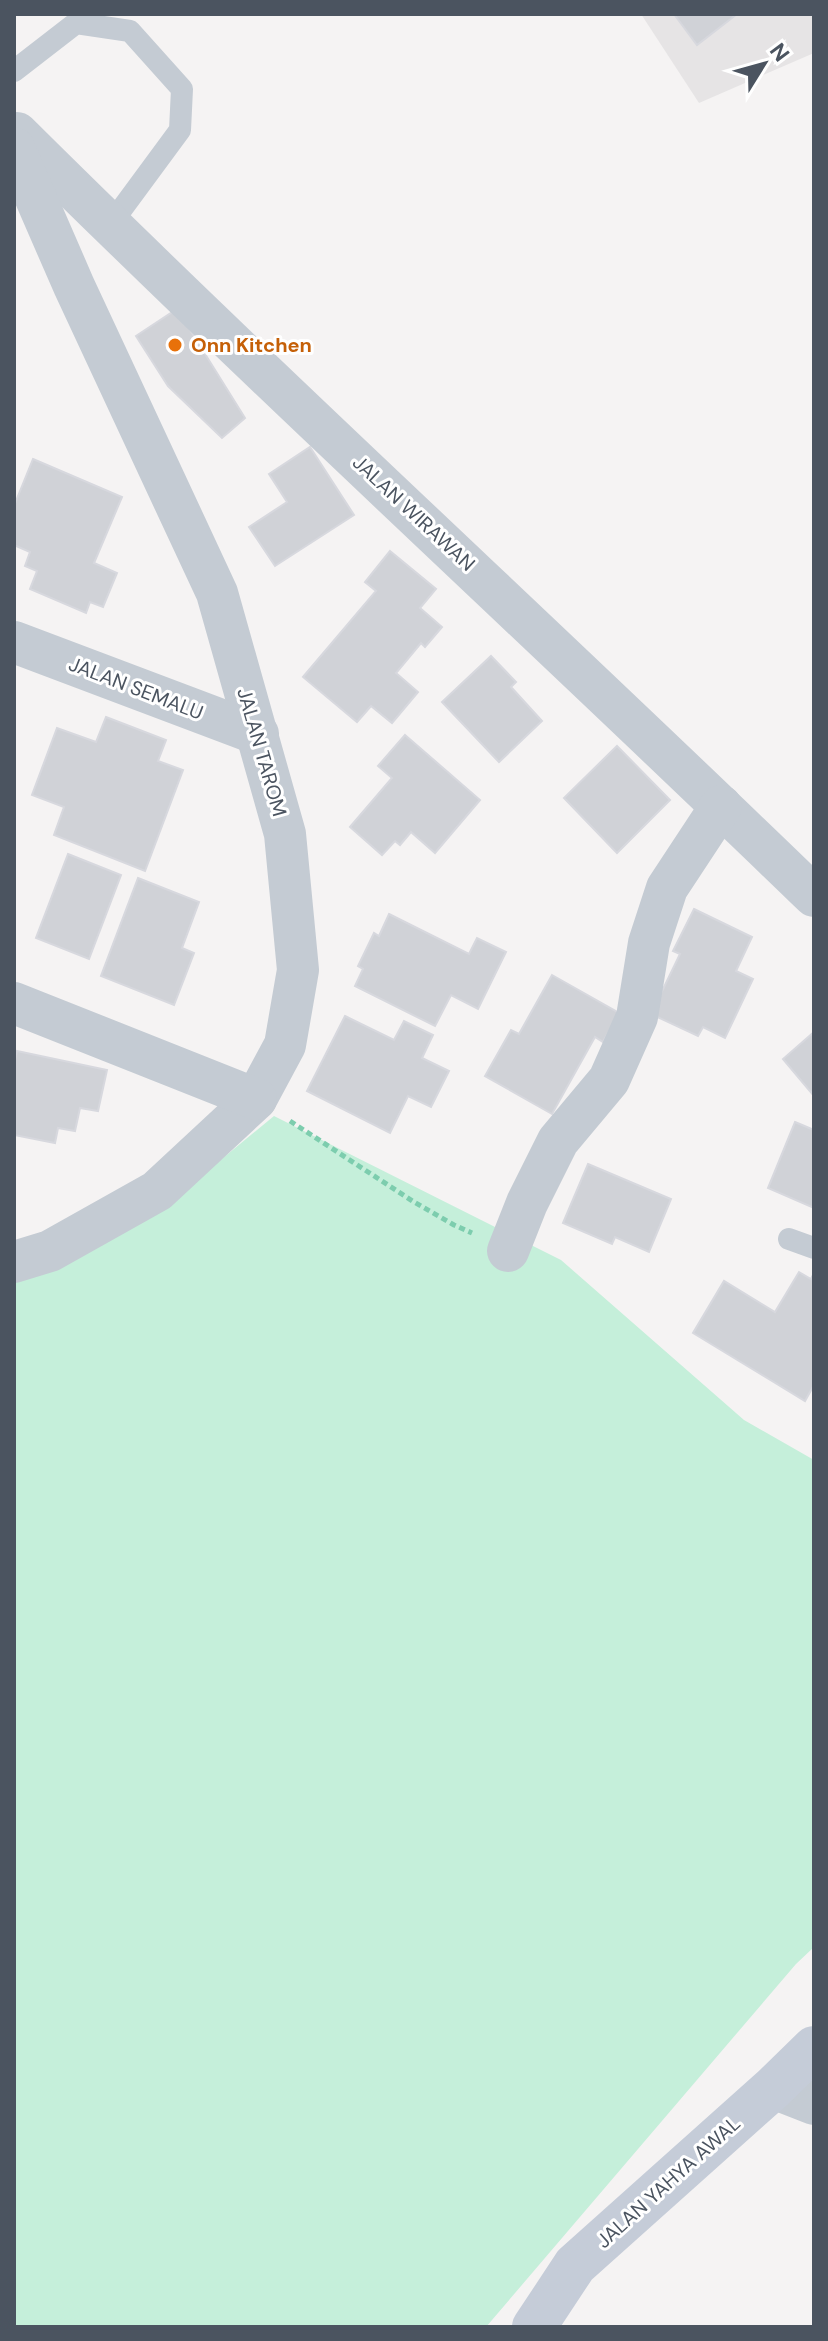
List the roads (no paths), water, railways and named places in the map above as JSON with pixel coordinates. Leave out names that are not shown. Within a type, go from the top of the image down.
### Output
[{"type":"main road","name":"JALAN YAHYA AWAL","points":[[534,2327],[575,2265],[814,2048]]},
{"type":"street","name":"JALAN WIRAWAN","points":[[14,130],[814,896]]},
{"type":"street","name":"JALAN TAROM","points":[[14,148],[74,286],[217,593],[285,834],[298,970],[285,1045],[256,1099],[157,1191],[50,1251],[14,1262]]},
{"type":"street","points":[[74,286],[82,257],[97,235],[110,225]]},
{"type":"street","name":"JALAN SEMALU","points":[[14,642],[258,734]]},
{"type":"street","points":[[508,1251],[527,1203],[558,1141],[609,1080],[637,1017],[649,943],[667,888],[721,806]]},
{"type":"street","points":[[14,1003],[256,1099]]},
{"type":"street","points":[[773,2088],[814,2104]]},
{"type":"lane","points":[[14,71],[76,23],[130,31],[182,89],[180,130],[110,225]]},
{"type":"lane","points":[[789,1239],[814,1248]]},
{"type":"place","name":"Onn Kitchen","points":[[175,345]]}]
